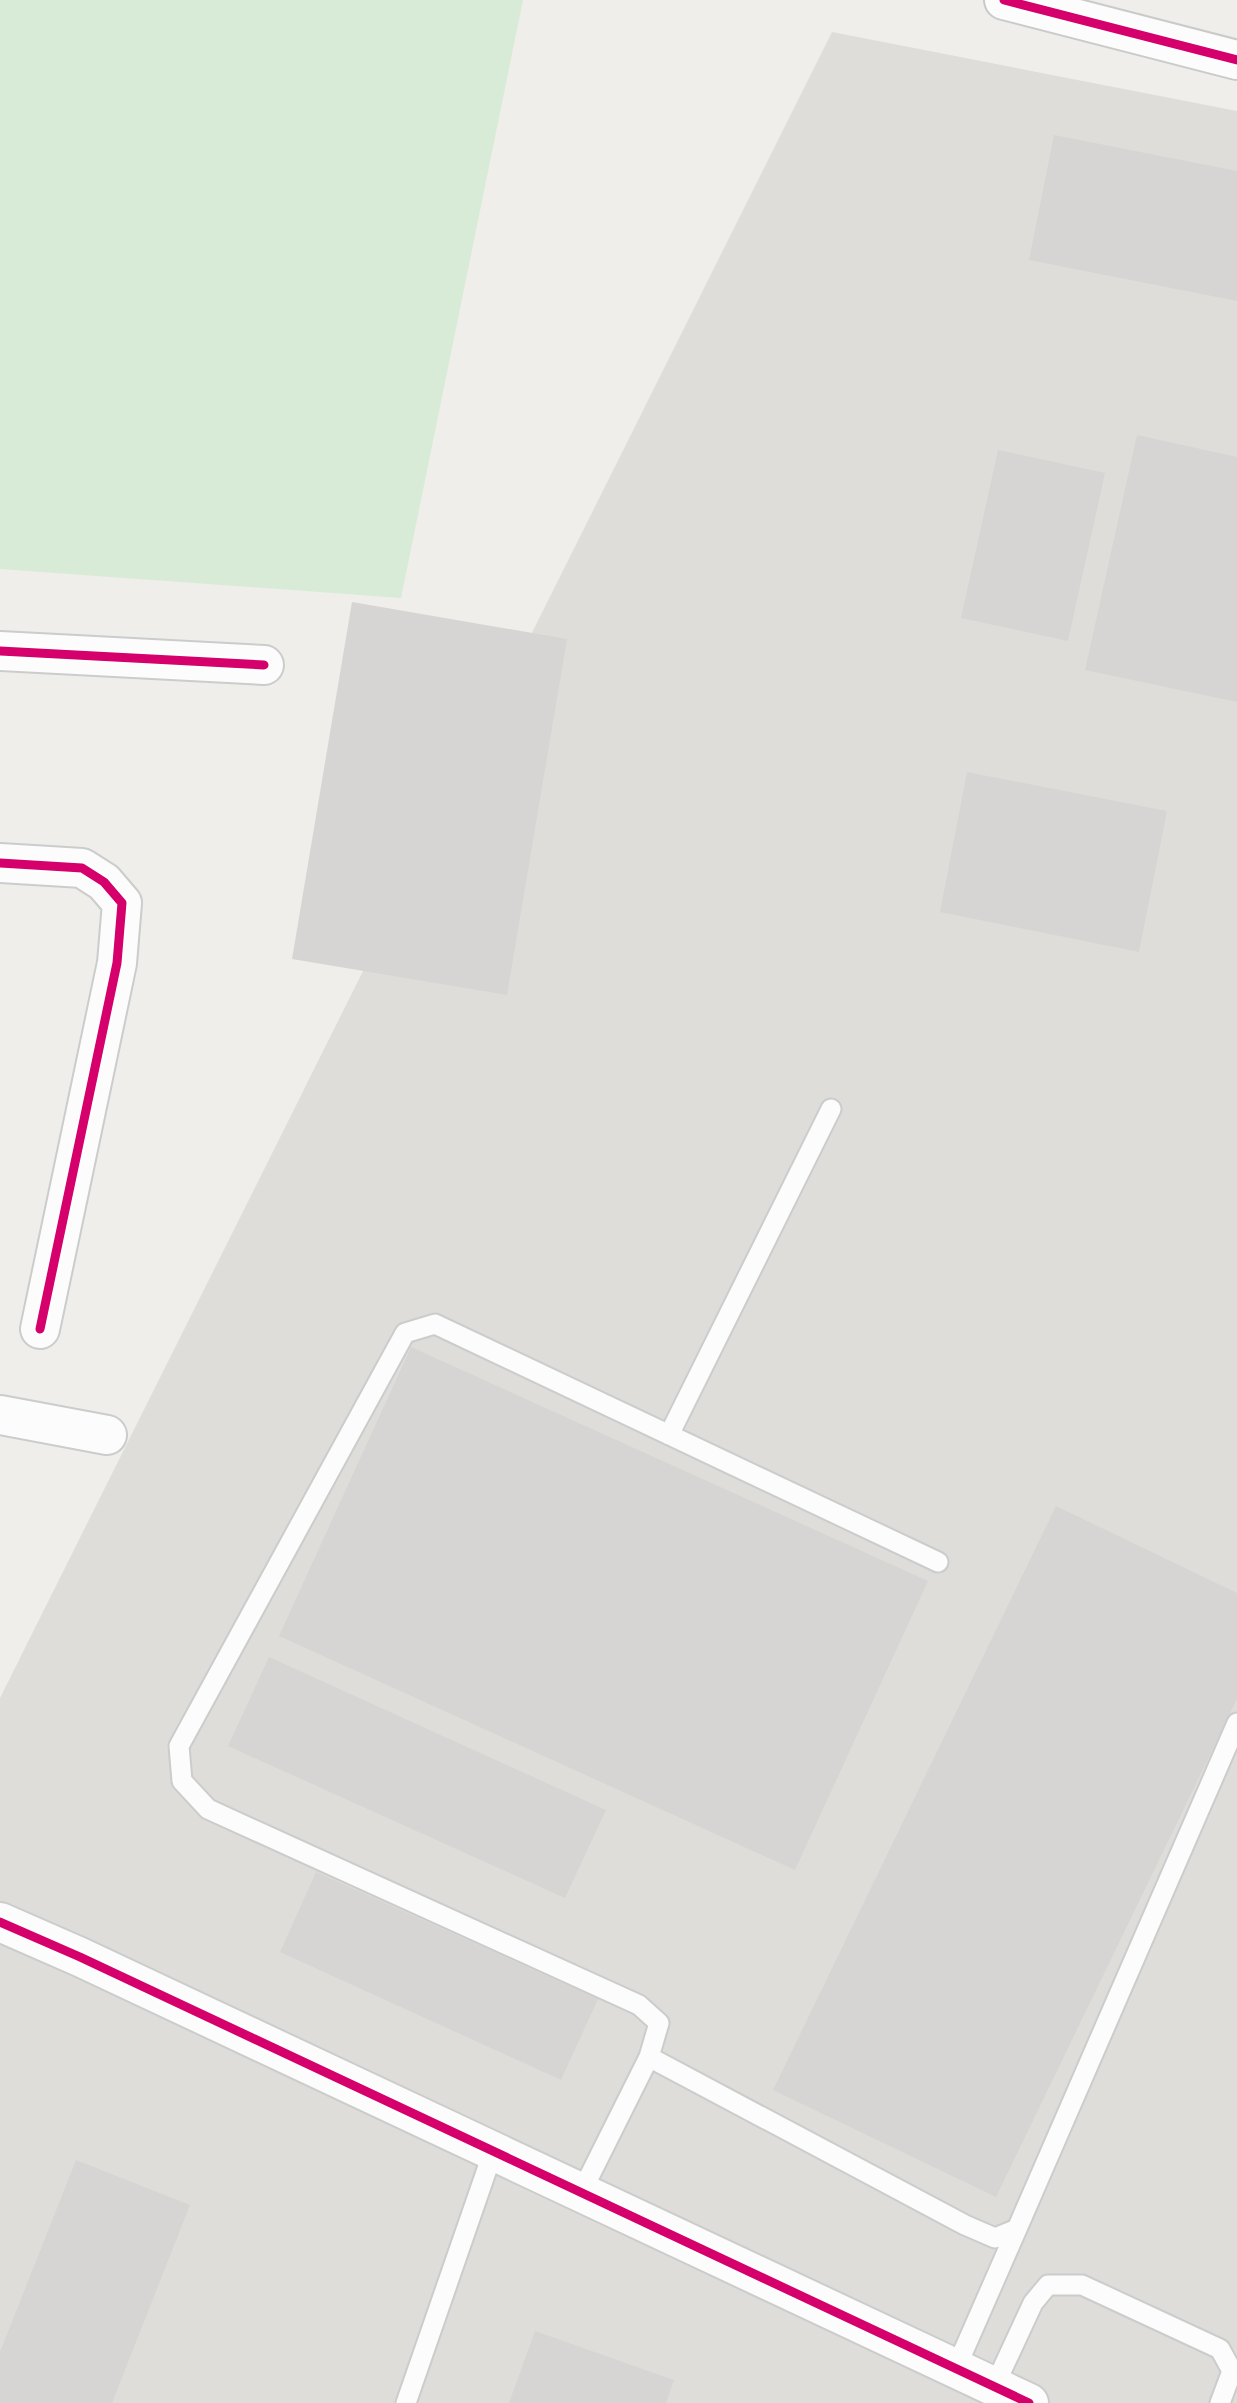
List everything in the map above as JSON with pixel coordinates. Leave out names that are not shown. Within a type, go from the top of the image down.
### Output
[{"type":"street","points":[[1004,0],[1237,60]]},
{"type":"street","points":[[0,651],[264,665]]},
{"type":"street","points":[[0,863],[82,868],[104,882],[122,903],[117,963],[40,1329]]},
{"type":"street","points":[[0,1416],[107,1435]]},
{"type":"street","points":[[0,1922],[80,1957],[1029,2403]]},
{"type":"lane","points":[[668,1435],[831,1109]]},
{"type":"lane","points":[[581,2193],[649,2057],[659,2023],[639,2006],[208,1809],[182,1782],[179,1745],[405,1333],[435,1324],[938,1562]]},
{"type":"lane","points":[[956,2368],[1237,1723]]},
{"type":"lane","points":[[649,2057],[965,2225],[995,2238],[1017,2229]]},
{"type":"lane","points":[[406,2403],[493,2152]]},
{"type":"lane","points":[[994,2387],[1033,2303],[1048,2285],[1082,2285],[1220,2349],[1235,2367],[1220,2403]]},
{"type":"shaded area","points":[[832,32],[1237,111],[1237,2403],[0,2403],[0,1698]]},
{"type":"green space","points":[[0,0],[523,0],[401,598],[0,569]]},
{"type":"building","points":[[1054,135],[1237,171],[1237,301],[1029,260]]},
{"type":"building","points":[[1137,435],[1237,457],[1237,702],[1085,670]]},
{"type":"building","points":[[998,450],[1105,473],[1068,641],[961,618]]},
{"type":"building","points":[[352,602],[567,639],[507,995],[292,959]]},
{"type":"building","points":[[967,772],[1167,811],[1139,952],[940,912]]},
{"type":"building","points":[[411,1347],[928,1581],[795,1870],[279,1636]]},
{"type":"building","points":[[1056,1506],[1237,1593],[1237,1699],[996,2197],[773,2090]]},
{"type":"building","points":[[269,1657],[606,1810],[565,1898],[228,1746]]},
{"type":"building","points":[[316,1872],[598,1999],[561,2080],[280,1952]]},
{"type":"building","points":[[76,2160],[190,2205],[112,2403],[0,2403],[0,2352]]},
{"type":"building","points":[[535,2331],[674,2380],[666,2403],[509,2403]]},
{"type":"cycle path","points":[[1004,0],[1237,60]]},
{"type":"cycle path","points":[[0,651],[264,665]]},
{"type":"cycle path","points":[[0,863],[82,868],[104,882],[122,903],[117,963],[40,1329]]},
{"type":"cycle path","points":[[0,1922],[80,1957],[1029,2403]]}]
